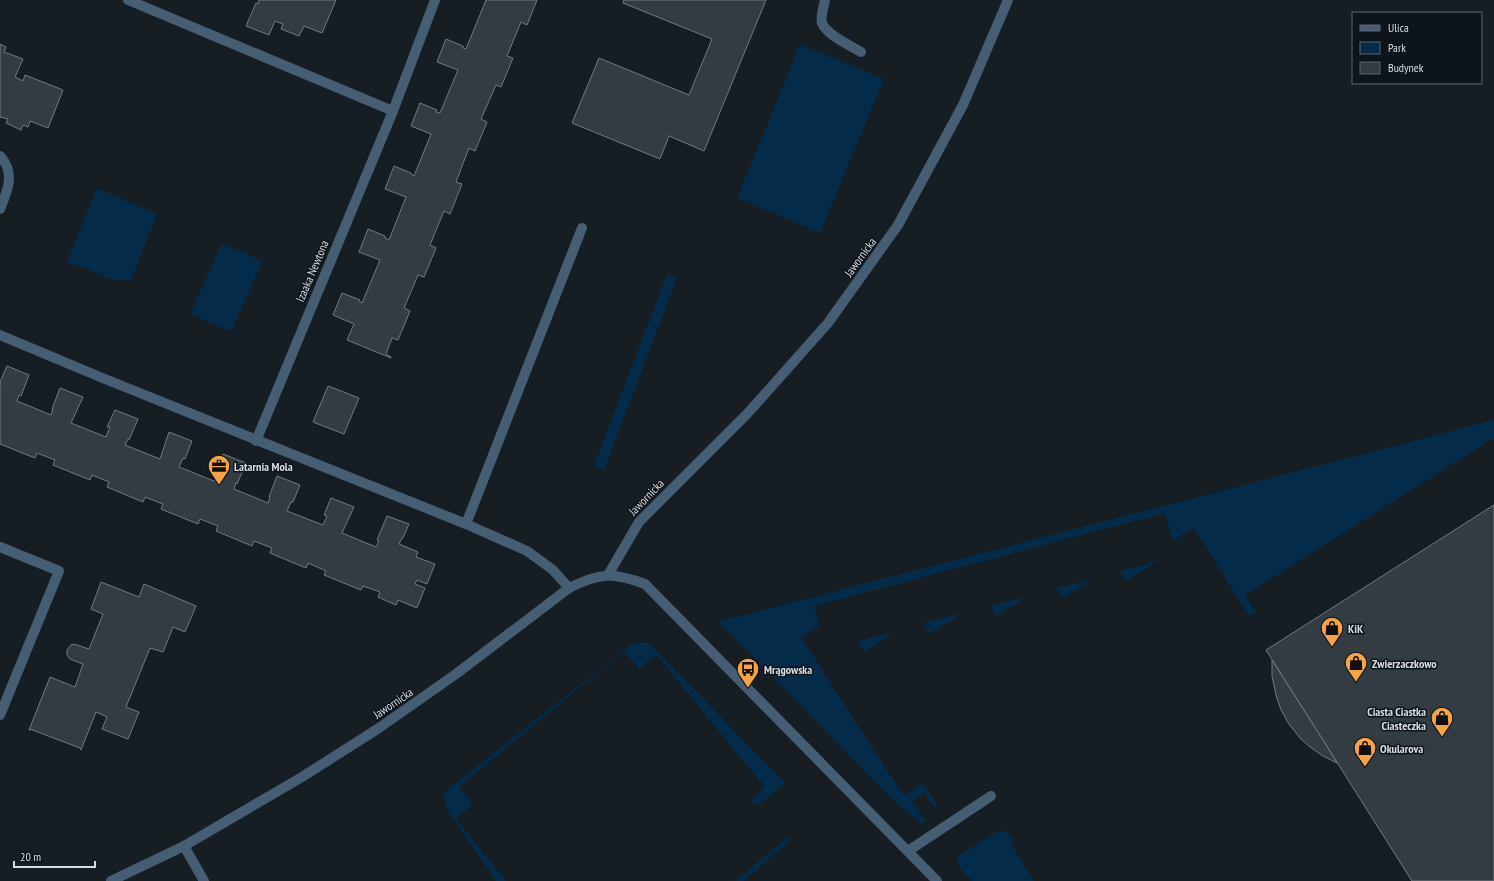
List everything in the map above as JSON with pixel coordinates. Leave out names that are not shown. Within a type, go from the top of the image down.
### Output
[{"type":"street","points":[[128,0],[393,111]]},
{"type":"street","name":"Izaaka Newtona","points":[[256,441],[393,111],[435,0]]},
{"type":"street","points":[[825,0],[822,22],[830,34],[861,52]]},
{"type":"street","name":"Jawornicka","points":[[111,881],[184,846],[302,777],[418,702],[569,588],[588,578],[608,575],[639,522],[747,414],[828,323],[898,225],[963,105],[1008,0]]},
{"type":"street","points":[[0,156],[4,160],[9,173],[9,188],[0,209]]},
{"type":"street","points":[[466,524],[582,228]]},
{"type":"street","points":[[0,335],[256,441],[466,524],[527,551],[553,570],[569,588]]},
{"type":"street","points":[[0,547],[59,571],[0,715]]},
{"type":"street","points":[[608,575],[626,577],[645,584],[937,881]]},
{"type":"street","points":[[908,851],[991,796]]},
{"type":"street","points":[[184,846],[204,881]]},
{"type":"green space","points":[[800,44],[884,79],[820,233],[737,198]]},
{"type":"green space","points":[[97,188],[157,214],[131,280],[114,280],[67,262]]},
{"type":"green space","points":[[222,243],[263,261],[231,332],[190,314]]},
{"type":"green space","points":[[667,274],[677,278],[604,470],[594,466]]},
{"type":"green space","points":[[1494,420],[1494,438],[1245,595],[1256,612],[1249,616],[1194,528],[1176,539],[1172,539],[1165,513],[814,606],[819,626],[801,637],[903,795],[923,783],[937,805],[934,807],[924,793],[912,801],[926,821],[922,823],[898,805],[719,622],[721,621]]},
{"type":"green space","points":[[1158,561],[1126,581],[1120,571]]},
{"type":"green space","points":[[1094,579],[1062,598],[1056,588]]},
{"type":"green space","points":[[1028,596],[996,616],[990,606]]},
{"type":"green space","points":[[962,613],[930,634],[924,623]]},
{"type":"green space","points":[[895,632],[864,652],[857,641]]},
{"type":"green space","points":[[648,643],[651,645],[785,783],[761,803],[757,804],[750,801],[765,788],[657,655],[639,669],[624,651],[459,787],[473,804],[456,819],[506,881],[496,881],[447,810],[444,799],[446,791],[630,645]]},
{"type":"green space","points":[[998,831],[1006,832],[1011,836],[1014,841],[1011,844],[1034,881],[972,881],[961,870],[956,857]]},
{"type":"green space","points":[[788,837],[791,840],[743,881],[735,881]]},
{"type":"building","points":[[259,0],[336,0],[322,33],[304,26],[299,36],[281,29],[283,24],[275,21],[269,35],[246,26],[256,3],[258,4]]},
{"type":"building","points":[[486,0],[537,0],[527,25],[521,22],[507,56],[513,58],[501,87],[496,85],[481,119],[487,122],[475,151],[469,148],[456,182],[462,184],[450,214],[444,211],[430,245],[436,248],[424,277],[418,275],[404,308],[410,311],[398,340],[392,338],[386,354],[391,358],[347,340],[354,324],[333,315],[342,293],[360,300],[359,301],[362,303],[380,260],[359,252],[368,229],[385,236],[385,238],[389,240],[406,197],[385,189],[394,166],[411,173],[414,176],[431,134],[411,126],[420,103],[437,110],[436,112],[440,113],[458,70],[437,62],[446,39],[463,46],[463,48],[466,49]]},
{"type":"building","points":[[624,0],[766,0],[704,151],[669,136],[660,159],[572,123],[599,58],[689,95],[712,39],[623,3]]},
{"type":"building","points":[[0,44],[6,47],[4,52],[23,59],[15,77],[23,81],[25,75],[63,90],[48,128],[30,121],[28,127],[23,125],[21,130],[6,123],[8,119],[0,117]]},
{"type":"building","points":[[7,366],[29,375],[21,396],[19,395],[17,401],[51,415],[60,388],[83,397],[71,423],[106,437],[110,427],[107,427],[115,410],[138,419],[129,440],[128,439],[125,445],[160,459],[169,432],[192,441],[185,459],[183,458],[179,467],[214,481],[218,472],[216,471],[223,454],[246,463],[234,489],[268,503],[277,476],[300,485],[293,502],[291,502],[287,511],[323,525],[327,516],[324,515],[331,498],[354,507],[342,533],[376,547],[379,541],[377,540],[387,516],[409,524],[399,544],[418,552],[416,557],[435,564],[427,584],[417,580],[415,584],[425,588],[417,608],[398,600],[396,605],[378,597],[380,592],[363,586],[361,590],[324,575],[326,571],[308,563],[306,568],[270,553],[272,548],[254,541],[252,546],[216,531],[218,526],[200,519],[198,524],[161,509],[163,504],[145,497],[143,502],[107,487],[109,482],[92,475],[90,480],[53,465],[55,460],[37,453],[35,458],[0,444],[0,382]]},
{"type":"building","points":[[328,386],[359,398],[344,434],[313,422]]},
{"type":"building","points":[[1494,505],[1494,881],[1412,881],[1266,650]]},
{"type":"building","points":[[101,582],[139,597],[144,584],[196,606],[185,632],[173,627],[163,652],[150,648],[126,707],[139,712],[128,739],[102,729],[107,717],[96,712],[81,750],[80,748],[30,729],[29,730],[50,677],[75,687],[83,664],[70,659],[67,655],[67,650],[74,644],[89,649],[103,614],[91,609]]},
{"type":"building","points":[[1272,660],[1337,763],[1310,747],[1300,738],[1289,724],[1281,710],[1276,695],[1272,676]]},
{"type":"place","name":"Latarnia Mola","points":[[219,486]]},
{"type":"place","name":"KiK","points":[[1332,648]]},
{"type":"place","name":"Zwierzaczkowo","points":[[1356,682]]},
{"type":"place","name":"Mrągowska","points":[[748,688]]},
{"type":"place","name":"Ciasta Ciastka Ciasteczka","points":[[1442,738]]},
{"type":"place","name":"Okularova","points":[[1365,768]]}]
